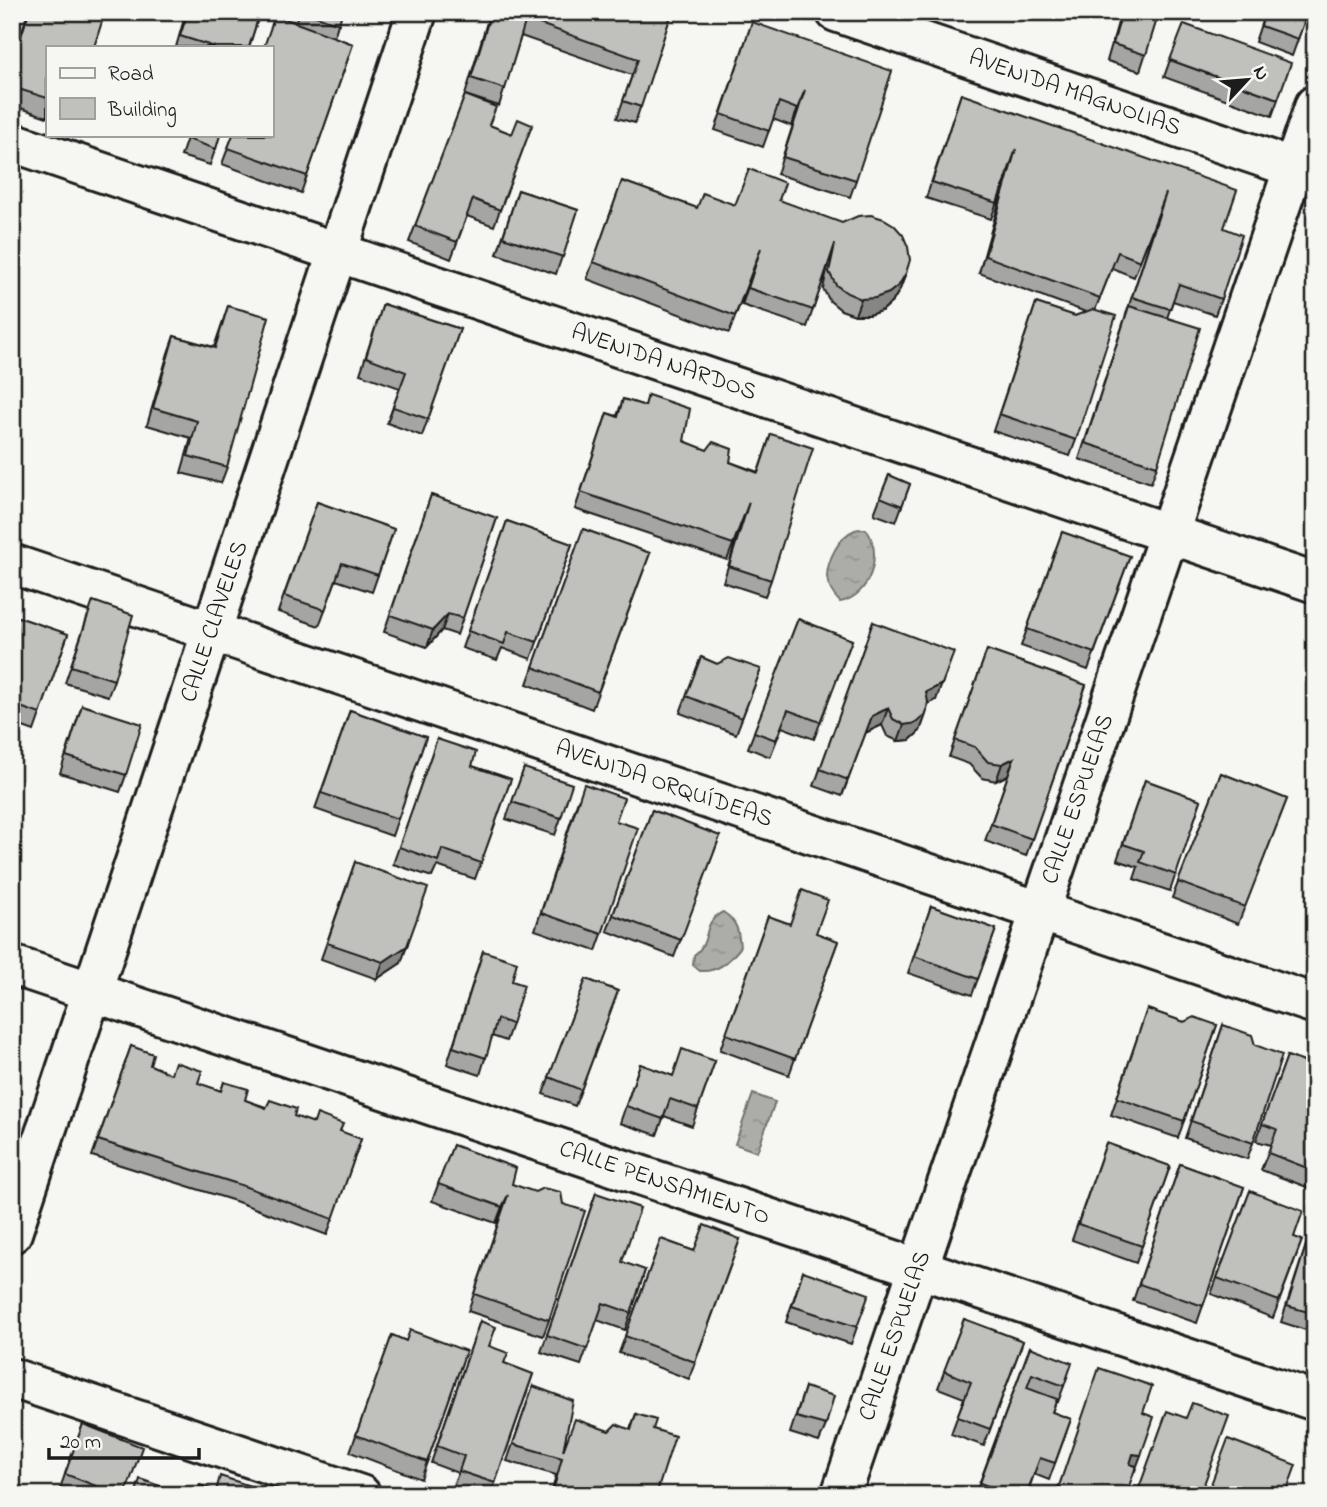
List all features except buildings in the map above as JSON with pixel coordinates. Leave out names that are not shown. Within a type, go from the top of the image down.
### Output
[{"type":"street","name":"CALLE CLAVELES","points":[[12,1233],[417,12]]},
{"type":"street","name":"AVENIDA MAGNOLIAS","points":[[836,12],[1304,171]]},
{"type":"street","name":"CALLE ESPUELAS","points":[[841,1495],[1169,533],[1304,171],[1315,105]]},
{"type":"street","name":"AVENIDA NARDOS","points":[[12,142],[1315,583]]},
{"type":"street","name":"AVENIDA ORQUÍDEAS","points":[[12,564],[1315,1004]]},
{"type":"street","name":"CALLE PENSAMIENTO","points":[[12,965],[1315,1401]]},
{"type":"street","points":[[12,1378],[361,1495]]},
{"type":"water","points":[[866,529],[874,550],[871,573],[859,592],[840,602],[831,591],[827,577],[832,557],[839,543],[849,533]]},
{"type":"water","points":[[723,912],[736,927],[740,948],[723,965],[713,970],[700,971],[693,965],[694,955],[703,944],[711,921]]},
{"type":"water","points":[[753,1094],[775,1102],[757,1152],[735,1144]]}]
